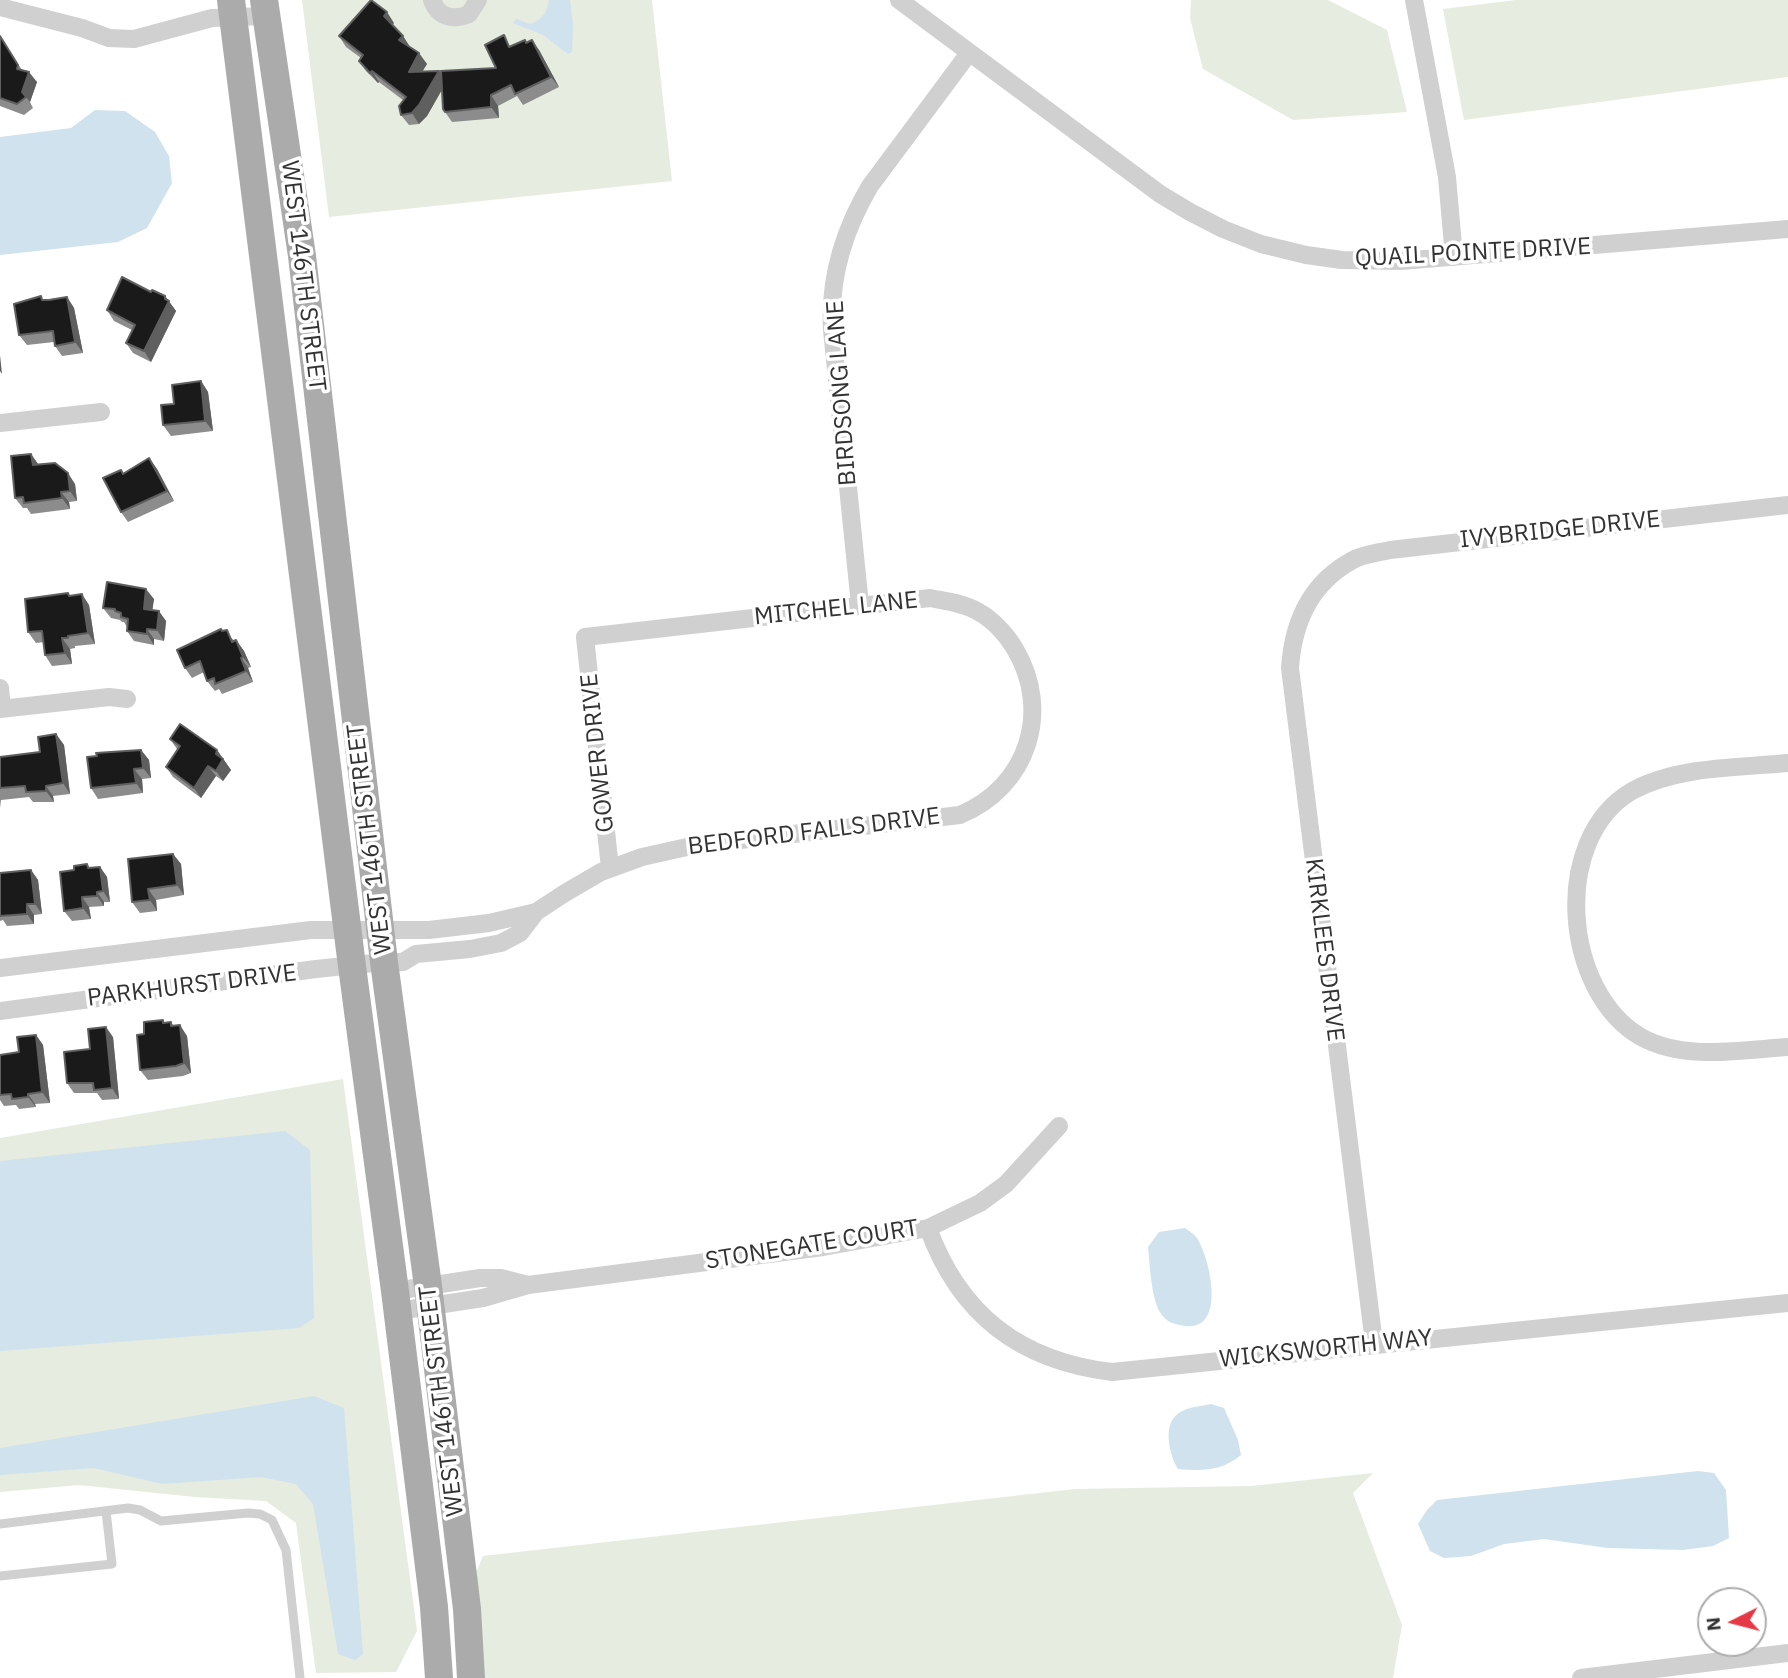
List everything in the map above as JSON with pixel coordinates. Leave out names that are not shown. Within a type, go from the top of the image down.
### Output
[{"type":"main road","name":"WEST 146TH STREET","points":[[232,8],[352,965],[397,1301],[434,1607],[439,1678]]},
{"type":"main road","name":"WEST 146TH STREET","points":[[265,8],[302,256],[384,962],[429,1296],[467,1609],[471,1678]]},
{"type":"street","points":[[432,0],[438,12],[453,18],[469,14],[478,0]]},
{"type":"street","name":"QUAIL POINTE DRIVE","points":[[899,0],[1160,194],[1223,229],[1261,244],[1342,260],[1391,261],[1788,229]]},
{"type":"street","points":[[1414,0],[1447,177],[1454,257]]},
{"type":"street","points":[[0,6],[43,9],[109,38],[134,39],[212,18],[232,8],[265,8]]},
{"type":"street","name":"BIRDSONG LANE","points":[[860,605],[832,330],[831,309],[839,254],[857,208],[870,186],[969,53]]},
{"type":"street","points":[[0,423],[101,412]]},
{"type":"street","name":"IVYBRIDGE DRIVE","points":[[1337,571],[1362,556],[1413,545],[1788,505]]},
{"type":"street","name":"KIRKLEES DRIVE","points":[[1337,571],[1319,588],[1299,619],[1292,642],[1290,668],[1374,1343]]},
{"type":"street","name":"MITCHEL LANE","points":[[585,637],[930,598],[976,610],[993,622],[1021,659],[1034,700]]},
{"type":"street","name":"GOWER DRIVE","points":[[585,637],[610,868]]},
{"type":"street","points":[[0,688],[1,709],[109,697],[127,699]]},
{"type":"street","name":"BEDFORD FALLS DRIVE","points":[[381,931],[398,928],[409,931],[429,930],[489,923],[536,912],[610,868],[642,857],[696,845],[960,815],[988,801],[1013,772],[1029,741],[1034,721],[1034,700]]},
{"type":"street","points":[[1788,762],[1673,775],[1651,781],[1615,803],[1587,839],[1582,854],[1576,899],[1587,969],[1594,988],[1616,1016],[1643,1038],[1660,1044],[1701,1051],[1788,1047]]},
{"type":"street","name":"BEDFORD FALLS DRIVE","points":[[384,962],[402,962],[416,954],[501,943],[520,933],[536,912]]},
{"type":"street","name":"PARKHURST DRIVE","points":[[0,968],[311,930],[381,931]]},
{"type":"street","name":"PARKHURST DRIVE","points":[[0,1011],[384,962]]},
{"type":"street","name":"STONEGATE COURT","points":[[397,1301],[429,1296],[503,1294],[528,1285],[823,1247],[928,1228],[980,1203],[1006,1184],[1059,1126]]},
{"type":"street","name":"WICKSWORTH WAY","points":[[928,1228],[936,1250],[956,1287],[990,1324],[1033,1352],[1087,1369],[1112,1372],[1374,1343],[1788,1303]]},
{"type":"street","points":[[1581,1678],[1630,1675],[1788,1653]]},
{"type":"lane","points":[[0,1524],[128,1508],[140,1510],[162,1521],[247,1513],[260,1514],[272,1520],[286,1550],[300,1678]]},
{"type":"lane","points":[[0,1576],[112,1564],[106,1511]]},
{"type":"shaded area","points":[[302,0],[652,0],[672,181],[329,217]]},
{"type":"shaded area","points":[[1191,0],[1328,0],[1387,30],[1407,112],[1293,120],[1203,69],[1190,18]]},
{"type":"shaded area","points":[[1516,0],[1788,0],[1788,77],[1464,120],[1443,9]]},
{"type":"shaded area","points":[[343,1079],[417,1631],[396,1672],[316,1673],[296,1523],[266,1501],[79,1485],[0,1492],[0,1138]]},
{"type":"shaded area","points":[[1373,1473],[1353,1493],[1402,1625],[1393,1678],[480,1678],[475,1575],[483,1556],[1075,1489],[1251,1486]]},
{"type":"water","points":[[549,0],[570,0],[572,52],[568,54],[543,35],[513,23],[516,19],[530,24],[538,20],[546,12]]},
{"type":"water","points":[[95,110],[125,111],[155,132],[169,156],[172,183],[147,228],[118,242],[0,255],[0,137],[71,128]]},
{"type":"water","points":[[285,1131],[310,1150],[314,1318],[299,1328],[0,1351],[0,1161]]},
{"type":"water","points":[[1185,1228],[1197,1238],[1202,1249],[1212,1294],[1205,1320],[1195,1326],[1175,1324],[1164,1317],[1155,1301],[1150,1273],[1148,1247],[1159,1232]]},
{"type":"water","points":[[314,1396],[344,1408],[363,1654],[355,1660],[338,1654],[313,1504],[296,1484],[261,1477],[162,1484],[94,1468],[0,1475],[0,1448]]},
{"type":"water","points":[[1211,1404],[1224,1408],[1238,1440],[1241,1455],[1227,1464],[1211,1469],[1178,1469],[1170,1448],[1170,1424],[1182,1411]]},
{"type":"water","points":[[1698,1471],[1714,1473],[1726,1490],[1729,1538],[1713,1546],[1683,1550],[1608,1548],[1544,1539],[1504,1544],[1471,1556],[1444,1558],[1430,1551],[1418,1524],[1437,1500]]},
{"type":"building","points":[[371,0],[387,12],[384,16],[403,36],[399,40],[419,53],[409,72],[439,71],[412,113],[401,115],[399,106],[406,97],[372,71],[370,73],[359,61],[363,55],[339,36]]},
{"type":"building","points":[[504,35],[509,47],[532,40],[551,77],[515,94],[511,85],[491,95],[491,107],[445,112],[441,71],[496,68],[485,45]]},
{"type":"building","points":[[0,36],[18,65],[17,69],[29,72],[22,92],[26,97],[17,104],[0,98]]},
{"type":"building","points":[[122,277],[165,296],[169,301],[144,351],[126,343],[135,325],[107,310]]},
{"type":"building","points":[[41,296],[42,300],[67,297],[75,342],[55,346],[53,331],[19,335],[14,304]]},
{"type":"building","points":[[201,381],[205,421],[163,425],[161,405],[174,404],[172,385]]},
{"type":"building","points":[[31,454],[33,465],[55,463],[68,473],[70,491],[61,492],[62,498],[24,503],[23,497],[15,498],[11,456]]},
{"type":"building","points":[[149,458],[167,491],[121,512],[103,478],[121,470],[123,474]]},
{"type":"building","points":[[107,582],[146,589],[144,609],[159,611],[157,630],[147,629],[147,634],[127,631],[128,619],[121,617],[121,613],[115,609],[103,608]]},
{"type":"building","points":[[68,593],[69,596],[82,594],[88,633],[62,638],[65,653],[45,655],[42,631],[28,632],[25,599]]},
{"type":"building","points":[[221,629],[227,630],[232,642],[236,640],[246,671],[215,684],[214,678],[207,681],[200,661],[185,668],[177,650]]},
{"type":"building","points":[[180,724],[217,750],[216,754],[223,759],[216,771],[208,766],[194,788],[166,767],[180,746],[170,739]]},
{"type":"building","points":[[56,734],[63,783],[46,786],[46,791],[26,792],[25,786],[0,788],[0,757],[40,752],[38,737]]},
{"type":"building","points":[[141,750],[143,768],[134,769],[136,783],[91,788],[87,757],[97,756],[96,753]]},
{"type":"building","points":[[173,854],[177,885],[148,889],[150,900],[132,902],[128,859]]},
{"type":"building","points":[[87,864],[88,868],[100,867],[103,891],[97,892],[97,896],[82,897],[83,908],[64,911],[60,872]]},
{"type":"building","points":[[31,870],[35,904],[27,904],[27,914],[0,916],[0,873]]},
{"type":"building","points":[[163,1020],[163,1023],[171,1022],[171,1026],[180,1025],[184,1063],[140,1070],[137,1035],[144,1034],[144,1022]]},
{"type":"building","points":[[106,1027],[112,1088],[94,1090],[93,1083],[67,1083],[64,1052],[90,1049],[88,1029]]},
{"type":"building","points":[[36,1035],[42,1092],[12,1099],[11,1094],[0,1095],[0,1055],[19,1052],[17,1037]]}]
